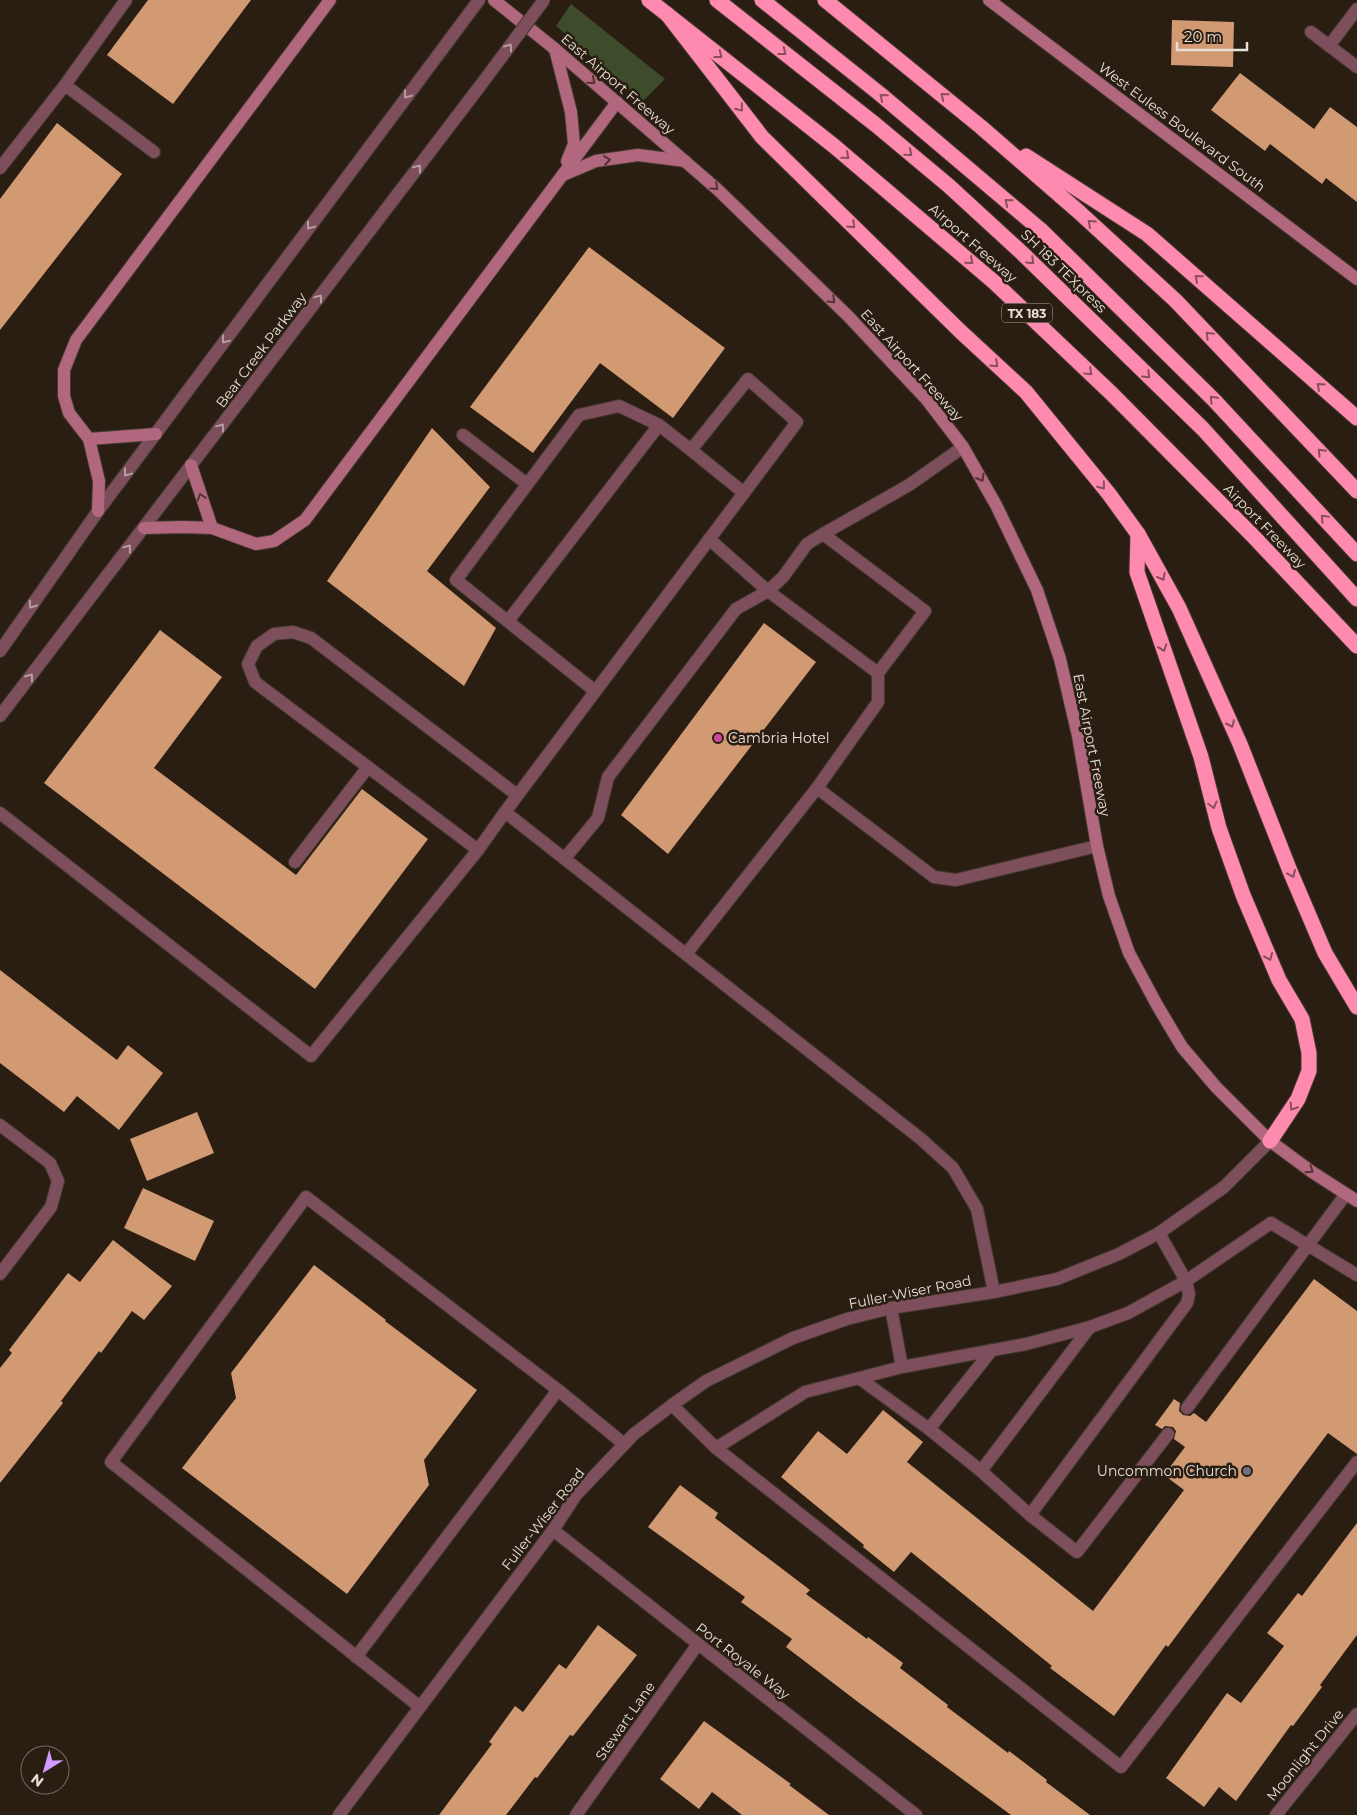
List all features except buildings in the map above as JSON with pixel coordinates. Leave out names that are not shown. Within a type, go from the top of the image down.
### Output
[{"type":"highway","name":"Airport Freeway","points":[[648,0],[834,146],[994,282],[1119,401],[1254,537],[1357,646]]},
{"type":"highway","name":"SH 183 TEXpress","points":[[717,0],[876,125],[948,186],[1022,253],[1203,428],[1357,599]]},
{"type":"highway","name":"SH 183 TEXpress","points":[[762,0],[880,94],[1042,231],[1214,400],[1357,554]]},
{"type":"highway","points":[[825,0],[981,127],[1086,218],[1176,301],[1258,384],[1357,491]]},
{"type":"highway","points":[[667,14],[762,137],[1026,392],[1109,494],[1138,534],[1179,608],[1240,744],[1290,871],[1325,953],[1357,1007]]},
{"type":"highway","points":[[981,127],[1147,234],[1357,418]]},
{"type":"highway","points":[[1138,534],[1137,572],[1201,758],[1219,828],[1243,895],[1279,980],[1302,1019],[1309,1053],[1309,1072],[1298,1099],[1270,1141]]},
{"type":"main road","points":[[98,511],[99,481],[89,439],[68,413],[64,396],[64,370],[76,340],[330,0]]},
{"type":"main road","name":"East Airport Freeway","points":[[494,0],[555,49],[717,189],[848,316],[927,400],[963,447],[996,505],[1037,590],[1060,659],[1078,736],[1097,846],[1109,896],[1129,952],[1182,1047],[1210,1080],[1270,1141],[1312,1172],[1352,1197]]},
{"type":"main road","name":"West Euless Boulevard South","points":[[989,0],[1357,279]]},
{"type":"main road","points":[[555,49],[571,112],[574,144],[561,176]]},
{"type":"main road","points":[[144,528],[212,528],[256,544],[274,541],[306,520],[617,102]]},
{"type":"main road","points":[[561,176],[596,161],[638,155],[685,161]]},
{"type":"main road","points":[[89,439],[156,434]]},
{"type":"main road","points":[[191,466],[212,528]]},
{"type":"street","points":[[0,168],[65,85],[126,0]]},
{"type":"street","points":[[0,651],[98,511],[479,0]]},
{"type":"street","name":"Bear Creek Parkway","points":[[0,716],[544,0]]},
{"type":"street","points":[[1329,46],[1357,9]]},
{"type":"street","points":[[1310,32],[1357,67]]},
{"type":"street","points":[[65,85],[154,152]]},
{"type":"street","points":[[0,813],[311,1056],[478,850],[595,690],[797,422],[748,379],[691,450]]},
{"type":"street","points":[[595,690],[456,580],[527,484],[580,415],[619,406],[659,425],[744,493]]},
{"type":"street","points":[[508,622],[659,425]]},
{"type":"street","points":[[462,435],[527,484]]},
{"type":"street","points":[[565,858],[598,818],[608,777],[736,608],[768,591],[783,577],[807,544],[909,485],[963,447]]},
{"type":"street","points":[[686,954],[817,788],[878,702],[878,672],[925,611],[823,534]]},
{"type":"street","points":[[709,540],[768,591],[878,672]]},
{"type":"street","points":[[478,850],[255,682],[248,664],[258,646],[274,634],[293,632],[311,638],[517,796]]},
{"type":"street","points":[[295,862],[368,767]]},
{"type":"street","points":[[817,788],[934,877],[956,880],[1097,846]]},
{"type":"street","points":[[505,812],[921,1139],[953,1168],[977,1208],[994,1292]]},
{"type":"street","points":[[0,1125],[50,1163],[58,1181],[52,1207],[0,1274]]},
{"type":"street","name":"Fuller-Wiser Road","points":[[340,1815],[553,1530],[576,1495],[634,1434],[672,1405],[706,1381],[793,1338],[848,1318],[891,1308],[994,1292],[1057,1279],[1119,1254],[1159,1233],[1224,1187],[1270,1141]]},
{"type":"street","points":[[420,1707],[111,1462],[306,1197],[558,1390],[624,1444]]},
{"type":"street","points":[[1187,1408],[1309,1246],[1352,1197]]},
{"type":"street","points":[[716,1448],[805,1392],[902,1367],[1026,1344],[1090,1327],[1128,1313],[1186,1281],[1271,1223],[1357,1275]]},
{"type":"street","points":[[1030,1515],[1187,1303],[1189,1294],[1186,1281],[1159,1233]]},
{"type":"street","points":[[891,1308],[902,1367]]},
{"type":"street","points":[[981,1471],[1090,1327]]},
{"type":"street","points":[[929,1429],[992,1350]]},
{"type":"street","points":[[858,1378],[929,1429],[981,1471],[1030,1515],[1077,1552],[1168,1434]]},
{"type":"street","points":[[356,1657],[558,1390]]},
{"type":"street","points":[[672,1405],[716,1448],[1121,1767],[1357,1462]]},
{"type":"street","name":"Port Royale Way","points":[[553,1530],[916,1815]]},
{"type":"street","name":"Stewart Lane","points":[[576,1815],[698,1644]]},
{"type":"street","name":"Moonlight Drive","points":[[1276,1815],[1357,1714]]},
{"type":"green space","points":[[571,4],[665,79],[643,101],[556,26]]},
{"type":"place","name":"Cambria Hotel","points":[[718,738]]},
{"type":"place","name":"Uncommon Church","points":[[1247,1471]]}]
